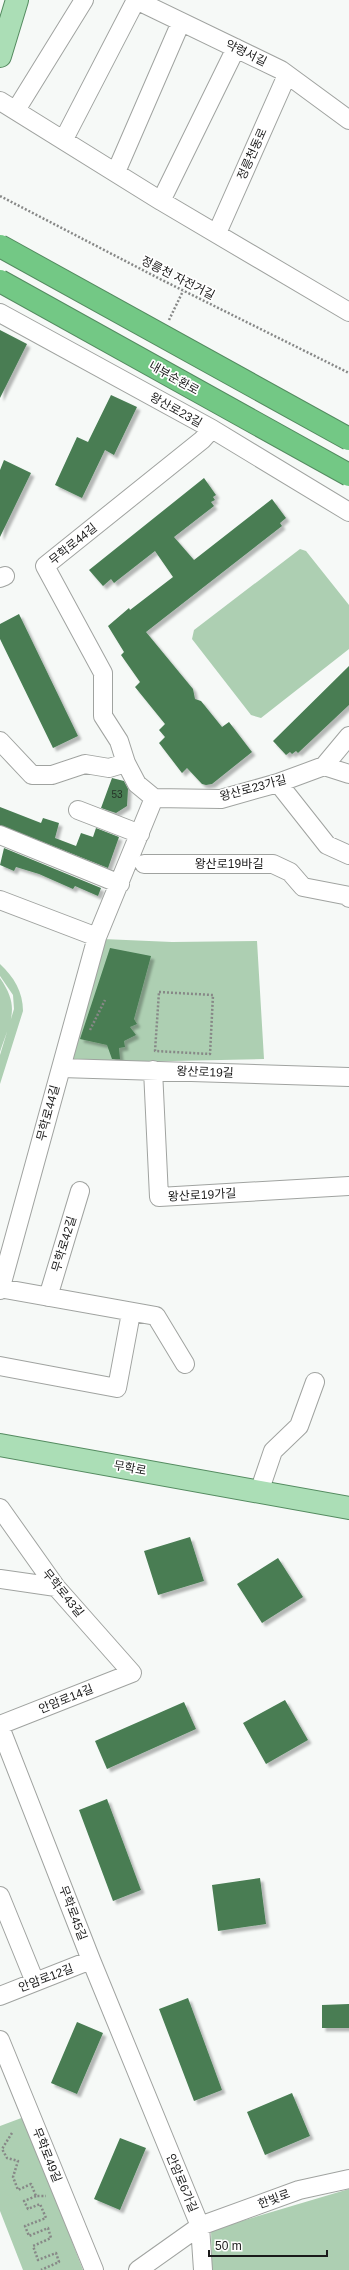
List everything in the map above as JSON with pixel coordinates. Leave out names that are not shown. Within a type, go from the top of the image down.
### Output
[{"type":"highway","points":[[0,246],[349,439]]},
{"type":"highway","name":"내부순환로","points":[[0,281],[349,476]]},
{"type":"main road","points":[[0,56],[17,0]]},
{"type":"main road","name":"무학로","points":[[0,1445],[349,1508]]},
{"type":"street","points":[[16,110],[84,0]]},
{"type":"street","points":[[64,139],[136,0]]},
{"type":"street","name":"약령서길","points":[[136,0],[236,48],[287,75],[349,120]]},
{"type":"street","points":[[116,172],[181,22]]},
{"type":"street","points":[[161,201],[236,48]]},
{"type":"street","name":"정릉천동로","points":[[217,233],[287,75]]},
{"type":"street","points":[[0,101],[64,139],[161,201],[349,312]]},
{"type":"street","name":"왕산로23길","points":[[0,313],[212,429],[349,512]]},
{"type":"street","name":"무학로44길","points":[[126,762],[119,741],[103,716],[103,673],[45,566],[202,440],[212,429]]},
{"type":"street","name":"왕산로23가길","points":[[154,798],[221,798],[278,783],[324,766],[349,736]]},
{"type":"street","points":[[0,741],[32,775],[52,775],[85,764],[109,768],[126,762],[137,784],[154,798]]},
{"type":"street","points":[[324,766],[349,774]]},
{"type":"street","points":[[278,783],[327,845],[349,855]]},
{"type":"street","name":"무학로44길","points":[[0,1289],[97,937],[154,798]]},
{"type":"street","points":[[78,810],[140,834]]},
{"type":"street","points":[[0,835],[120,884]]},
{"type":"street","name":"왕산로19바길","points":[[144,864],[273,864],[290,872],[303,887],[349,896],[349,898]]},
{"type":"street","points":[[0,900],[97,937]]},
{"type":"street","name":"왕산로19길","points":[[61,1068],[349,1077]]},
{"type":"street","name":"왕산로19가길","points":[[153,1070],[159,1197],[349,1186]]},
{"type":"street","name":"무학로42길","points":[[48,1297],[80,1191]]},
{"type":"street","points":[[0,1289],[156,1316],[186,1364]]},
{"type":"street","points":[[0,1366],[117,1388],[131,1312]]},
{"type":"street","points":[[259,1492],[273,1451],[298,1426],[315,1382]]},
{"type":"street","name":"무학로43길","points":[[0,1508],[56,1588],[132,1673]]},
{"type":"street","points":[[0,1579],[56,1588]]},
{"type":"street","name":"안암로14길","points":[[0,1726],[132,1673]]},
{"type":"street","name":"무학로45길","points":[[0,1726],[91,1960],[147,2098]]},
{"type":"street","points":[[0,1896],[35,1982]]},
{"type":"street","name":"안암로12길","points":[[0,1996],[91,1960]]},
{"type":"street","name":"무학로49길","points":[[0,2040],[94,2270]]},
{"type":"street","name":"안암로6가길","points":[[147,2098],[200,2226],[203,2270]]},
{"type":"street","name":"한빛로","points":[[200,2226],[299,2190],[349,2179]]},
{"type":"street","points":[[138,2270],[200,2226]]},
{"type":"path","name":"정릉천 자전거길","points":[[0,196],[160,279],[349,373]]},
{"type":"path","points":[[159,992],[213,995],[210,1054],[171,1052],[155,1051],[159,992]]},
{"type":"path","points":[[12,2133],[2,2149],[7,2158],[18,2161],[13,2177],[18,2190],[31,2184],[36,2196]]},
{"type":"path","points":[[41,2270],[59,2262],[56,2253],[38,2260],[33,2246],[51,2238],[48,2228],[29,2236],[25,2226],[46,2218],[40,2204],[28,2209],[24,2201],[36,2196],[45,2197],[62,2190]]},
{"type":"green space","points":[[300,549],[306,551],[349,605],[349,649],[261,718],[251,715],[192,639],[194,630]]},
{"type":"green space","points":[[103,939],[172,942],[257,941],[264,1059],[126,1062],[70,1060]]},
{"type":"green space","points":[[0,964],[10,974],[17,985],[23,1004],[23,1011],[0,1084],[0,1055],[14,1009],[13,995],[0,976]]},
{"type":"green space","points":[[0,978],[10,998],[12,1015],[0,1052]]},
{"type":"green space","points":[[24,2117],[83,2270],[23,2270],[0,2211],[0,2126]]},
{"type":"green space","points":[[349,2189],[349,2270],[212,2270],[211,2230]]},
{"type":"pier","points":[[0,220],[349,415],[349,482],[0,289]]},
{"type":"building","points":[[0,330],[27,344],[0,398]]},
{"type":"building","points":[[111,395],[137,407],[114,455],[105,450],[82,498],[55,485],[77,437],[88,442]]},
{"type":"building","points":[[4,460],[31,473],[0,537],[0,470]]},
{"type":"building","points":[[204,478],[216,495],[213,497],[215,500],[211,502],[214,506],[174,537],[194,560],[272,499],[286,518],[280,523],[282,526],[146,632],[193,689],[195,699],[201,701],[222,727],[229,722],[252,752],[212,784],[206,785],[202,784],[187,768],[182,773],[159,743],[165,737],[159,730],[165,724],[135,687],[140,682],[121,655],[124,652],[108,626],[129,608],[130,610],[173,577],[155,551],[114,583],[111,579],[103,586],[89,570]]},
{"type":"building","points":[[19,614],[78,736],[53,748],[0,639],[0,624]]},
{"type":"building","points":[[349,666],[349,705],[298,753],[296,751],[292,754],[290,752],[286,755],[273,741]]},
{"type":"building","points":[[112,778],[124,781],[128,789],[127,806],[116,813],[101,808]]},
{"type":"building","points":[[0,807],[41,823],[43,818],[59,823],[55,838],[76,846],[81,833],[93,837],[96,828],[119,837],[108,868],[0,825]]},
{"type":"building","points":[[4,848],[101,888],[98,896],[75,886],[73,889],[39,874],[16,867],[14,871],[0,865]]},
{"type":"building","points":[[110,948],[151,956],[134,1019],[137,1024],[130,1027],[136,1035],[124,1041],[125,1047],[119,1048],[120,1059],[112,1059],[107,1045],[80,1039]]},
{"type":"building","points":[[190,1537],[204,1581],[158,1595],[144,1551]]},
{"type":"building","points":[[278,1558],[303,1597],[262,1623],[237,1584]]},
{"type":"building","points":[[285,1700],[308,1740],[266,1764],[243,1723]]},
{"type":"building","points":[[184,1702],[196,1729],[107,1769],[95,1741]]},
{"type":"building","points":[[107,1799],[141,1890],[113,1901],[79,1810]]},
{"type":"building","points":[[260,1878],[266,1924],[218,1931],[212,1885]]},
{"type":"building","points":[[188,1998],[222,2090],[194,2101],[159,2009]]},
{"type":"building","points":[[349,2004],[349,2028],[322,2028],[322,2005]]},
{"type":"building","points":[[77,2022],[103,2033],[77,2094],[51,2083]]},
{"type":"building","points":[[292,2093],[310,2136],[265,2155],[247,2112]]},
{"type":"building","points":[[120,2138],[146,2148],[120,2210],[94,2199]]}]
